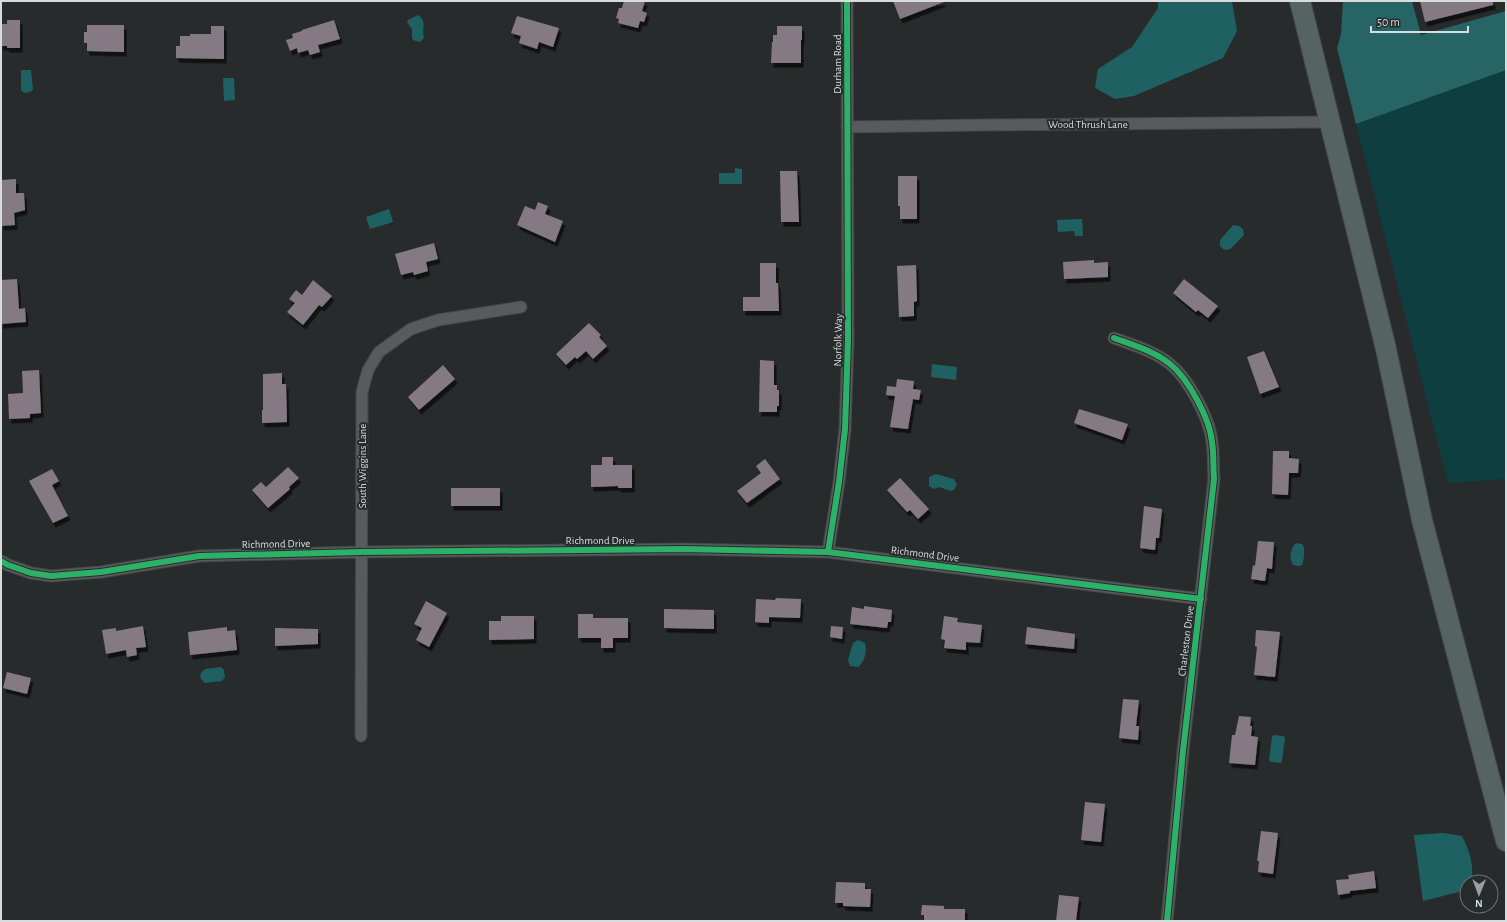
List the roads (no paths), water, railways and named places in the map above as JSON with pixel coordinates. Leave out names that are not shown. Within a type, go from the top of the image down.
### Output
[{"type":"highway","points":[[1300,1],[1386,349],[1422,520],[1506,841]]},
{"type":"street","name":"Durham Road","points":[[847,1],[847,127]]},
{"type":"street","name":"Wood Thrush Lane","points":[[847,127],[1329,122]]},
{"type":"street","name":"Norfolk Way","points":[[828,552],[839,482],[846,407],[848,340],[847,127]]},
{"type":"street","name":"South Wiggins Lane","points":[[361,736],[362,392],[368,370],[379,352],[411,329],[438,320],[521,307]]},
{"type":"street","name":"Charleston Drive","points":[[1114,338],[1142,348],[1171,364],[1184,379],[1201,407],[1212,440],[1214,479],[1183,750],[1167,921]]},
{"type":"street","name":"Richmond Drive","points":[[1,561],[8,565],[32,573],[51,576],[101,572],[198,556],[361,552],[676,549],[828,552],[1201,599]]}]
